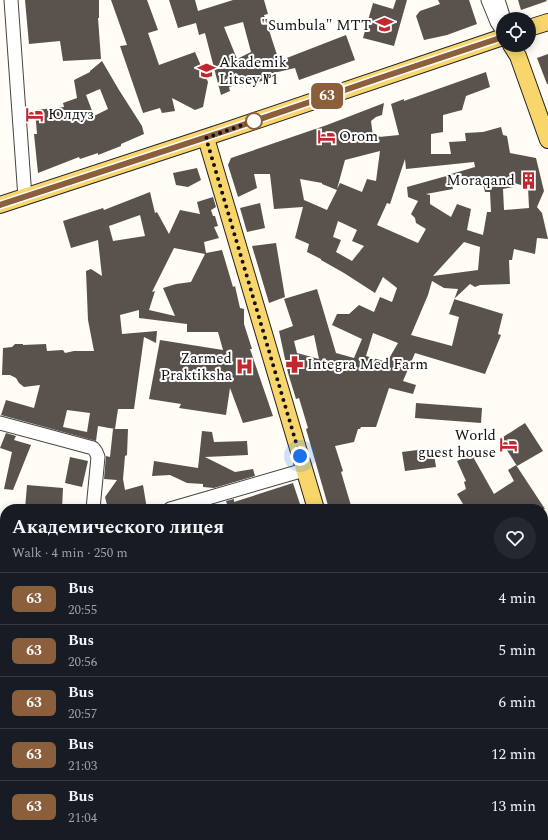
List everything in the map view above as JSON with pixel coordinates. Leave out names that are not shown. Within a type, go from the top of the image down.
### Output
[{"type":"main road","points":[[536,26],[548,22]]},
{"type":"main road","points":[[0,205],[206,138],[496,39]]},
{"type":"main road","points":[[515,52],[548,140]]},
{"type":"main road","points":[[206,138],[314,504]]},
{"type":"street","points":[[11,0],[25,198]]},
{"type":"street","points":[[488,0],[496,20]]},
{"type":"street","points":[[498,0],[502,12]]},
{"type":"street","points":[[0,423],[93,448],[98,457],[93,504]]},
{"type":"street","points":[[187,504],[304,470]]},
{"type":"building","points":[[25,0],[99,0],[98,18],[101,59],[63,61],[60,41],[29,44]]},
{"type":"building","points":[[111,0],[147,0],[158,30],[148,33],[159,65],[195,52],[208,82],[203,107],[195,110],[172,98],[175,111],[162,113],[160,108],[143,113],[120,46],[127,45]]},
{"type":"building","points":[[169,0],[195,0],[198,11],[233,0],[264,0],[268,14],[264,15],[279,61],[346,35],[355,60],[299,80],[295,68],[265,75],[265,80],[255,83],[254,79],[229,87],[230,91],[221,95],[205,33],[199,35],[196,23],[178,28]],"holes":[[[243,22],[251,52],[237,59],[224,27]]]},
{"type":"building","name":"\"Sumbula\" MTT","points":[[396,0],[407,0],[394,46],[363,38],[373,3],[393,9]]},
{"type":"building","points":[[438,0],[469,0],[477,24],[447,35],[424,40],[416,16],[420,11],[440,4]]},
{"type":"building","points":[[518,0],[546,0],[547,1],[521,10]]},
{"type":"building","points":[[548,54],[548,84],[547,84],[537,58]]},
{"type":"building","points":[[102,61],[142,126],[144,134],[121,144],[121,146],[98,155],[98,153],[80,159],[79,157],[38,173],[34,134],[37,134],[35,110],[64,107],[63,103],[77,98],[74,80],[90,71]],"holes":[[[100,89],[108,109],[94,116],[86,95]]]},
{"type":"building","points":[[486,72],[490,87],[466,96],[462,110],[443,115],[443,132],[431,134],[431,154],[451,154],[449,142],[466,141],[465,133],[483,132],[501,127],[503,135],[507,136],[510,153],[536,158],[544,191],[537,207],[542,213],[548,239],[537,238],[535,254],[514,249],[512,260],[509,260],[510,284],[480,285],[475,287],[470,284],[455,298],[458,289],[444,288],[432,281],[428,295],[411,335],[452,346],[459,317],[449,314],[454,299],[503,314],[498,334],[501,335],[485,374],[415,353],[403,381],[416,385],[413,394],[389,388],[376,427],[361,427],[358,429],[354,442],[335,446],[343,471],[341,472],[351,504],[328,504],[306,429],[308,428],[299,398],[296,399],[288,373],[279,331],[293,326],[284,299],[317,289],[336,353],[354,358],[362,339],[332,325],[337,314],[349,314],[359,305],[374,312],[380,297],[392,302],[397,288],[383,277],[375,293],[321,259],[307,252],[309,244],[295,238],[303,207],[274,209],[270,174],[254,174],[257,188],[238,197],[228,165],[231,158],[327,125],[384,103],[382,115],[371,121],[373,137],[399,135],[391,104],[404,99],[404,101]],"holes":[[[380,151],[376,181],[367,179],[362,192],[340,183],[337,189],[345,160]],[[405,159],[406,169],[474,162],[475,167],[451,174],[482,180],[485,192],[490,192],[491,212],[487,212],[483,235],[467,230],[471,209],[457,204],[451,217],[430,204],[430,195],[426,194],[453,189],[450,175],[407,187],[408,197],[418,201],[411,214],[415,218],[416,223],[426,229],[418,243],[377,225],[387,203],[390,204]],[[300,179],[322,183],[337,190],[327,210],[304,200]],[[514,183],[528,187],[529,208],[504,210],[503,189],[513,187]],[[338,221],[357,230],[352,241],[364,246],[352,261],[336,252],[341,240],[333,237]],[[464,242],[480,247],[478,270],[433,276]],[[373,333],[398,343],[387,362],[366,356]],[[314,335],[319,359],[297,353],[294,341]]]},
{"type":"building","points":[[197,168],[201,180],[188,187],[176,185],[173,173]]},
{"type":"building","points":[[150,192],[155,213],[157,212],[169,234],[180,210],[200,214],[197,202],[213,197],[216,207],[211,210],[213,216],[215,216],[218,226],[214,227],[219,238],[204,242],[206,253],[222,250],[233,287],[235,286],[240,308],[244,309],[244,324],[252,349],[250,349],[273,416],[243,423],[230,388],[226,415],[179,408],[181,404],[149,399],[160,340],[223,350],[218,332],[187,332],[187,324],[139,318],[139,310],[120,315],[122,334],[157,331],[156,343],[144,337],[134,409],[118,409],[115,429],[98,426],[96,441],[1,415],[6,400],[34,408],[40,385],[24,387],[16,378],[10,375],[2,375],[3,348],[12,347],[15,344],[46,344],[47,351],[63,350],[65,353],[74,351],[94,351],[88,320],[86,271],[91,269],[102,276],[98,240],[71,248],[63,221],[103,208],[104,210]],"holes":[[[140,215],[145,236],[113,241],[109,226]],[[174,248],[205,254],[191,282],[163,288],[175,316],[149,310],[155,291],[152,292]],[[67,410],[90,413],[87,432],[63,427]]]},
{"type":"building","points":[[260,203],[265,228],[247,232],[240,208]]},
{"type":"building","points":[[276,243],[285,297],[269,303],[252,246]]},
{"type":"building","points":[[416,403],[482,408],[481,423],[415,418]]},
{"type":"building","points":[[525,423],[543,451],[517,466],[500,439]]},
{"type":"building","points":[[113,429],[128,429],[127,455],[125,456],[123,479],[125,490],[143,485],[146,504],[107,504],[105,497],[117,480],[104,479],[106,456],[110,457]]},
{"type":"building","points":[[202,431],[212,432],[214,442],[247,441],[248,455],[205,457],[235,472],[253,469],[255,476],[214,488],[203,487],[203,484],[187,483],[170,475],[152,476],[154,461],[198,468]]},
{"type":"building","points":[[6,433],[16,436],[14,440],[31,445],[13,490],[4,489],[12,452],[0,448]]},
{"type":"building","points":[[433,448],[436,467],[405,471],[402,452]]},
{"type":"building","points":[[472,455],[494,494],[514,481],[508,470],[516,465],[542,504],[463,504],[457,494],[466,489],[464,482],[466,481],[457,461]]},
{"type":"building","points":[[70,457],[88,461],[82,487],[65,483]]},
{"type":"building","points":[[293,483],[300,504],[227,504],[226,501],[234,499],[234,502]]},
{"type":"building","points":[[27,485],[63,488],[62,504],[25,504]]},
{"type":"bus line","name":"63","points":[[0,205],[25,198],[496,39]]},
{"type":"place","name":"\"Sumbula\" MTT","points":[[384,25]]},
{"type":"place","name":"Akademik Litsey №1","points":[[206,71]]},
{"type":"place","name":"Юлдуз","points":[[35,114]]},
{"type":"place","name":"Orom","points":[[326,136]]},
{"type":"place","name":"Moraqand","points":[[528,180]]},
{"type":"place","name":"Integra Med Farm","points":[[294,364]]},
{"type":"place","name":"Zarmed Praktiksha","points":[[245,367]]},
{"type":"place","name":"World guest house","points":[[509,444]]},
{"type":"route","points":[[254,121],[206,138],[300,456]]}]
